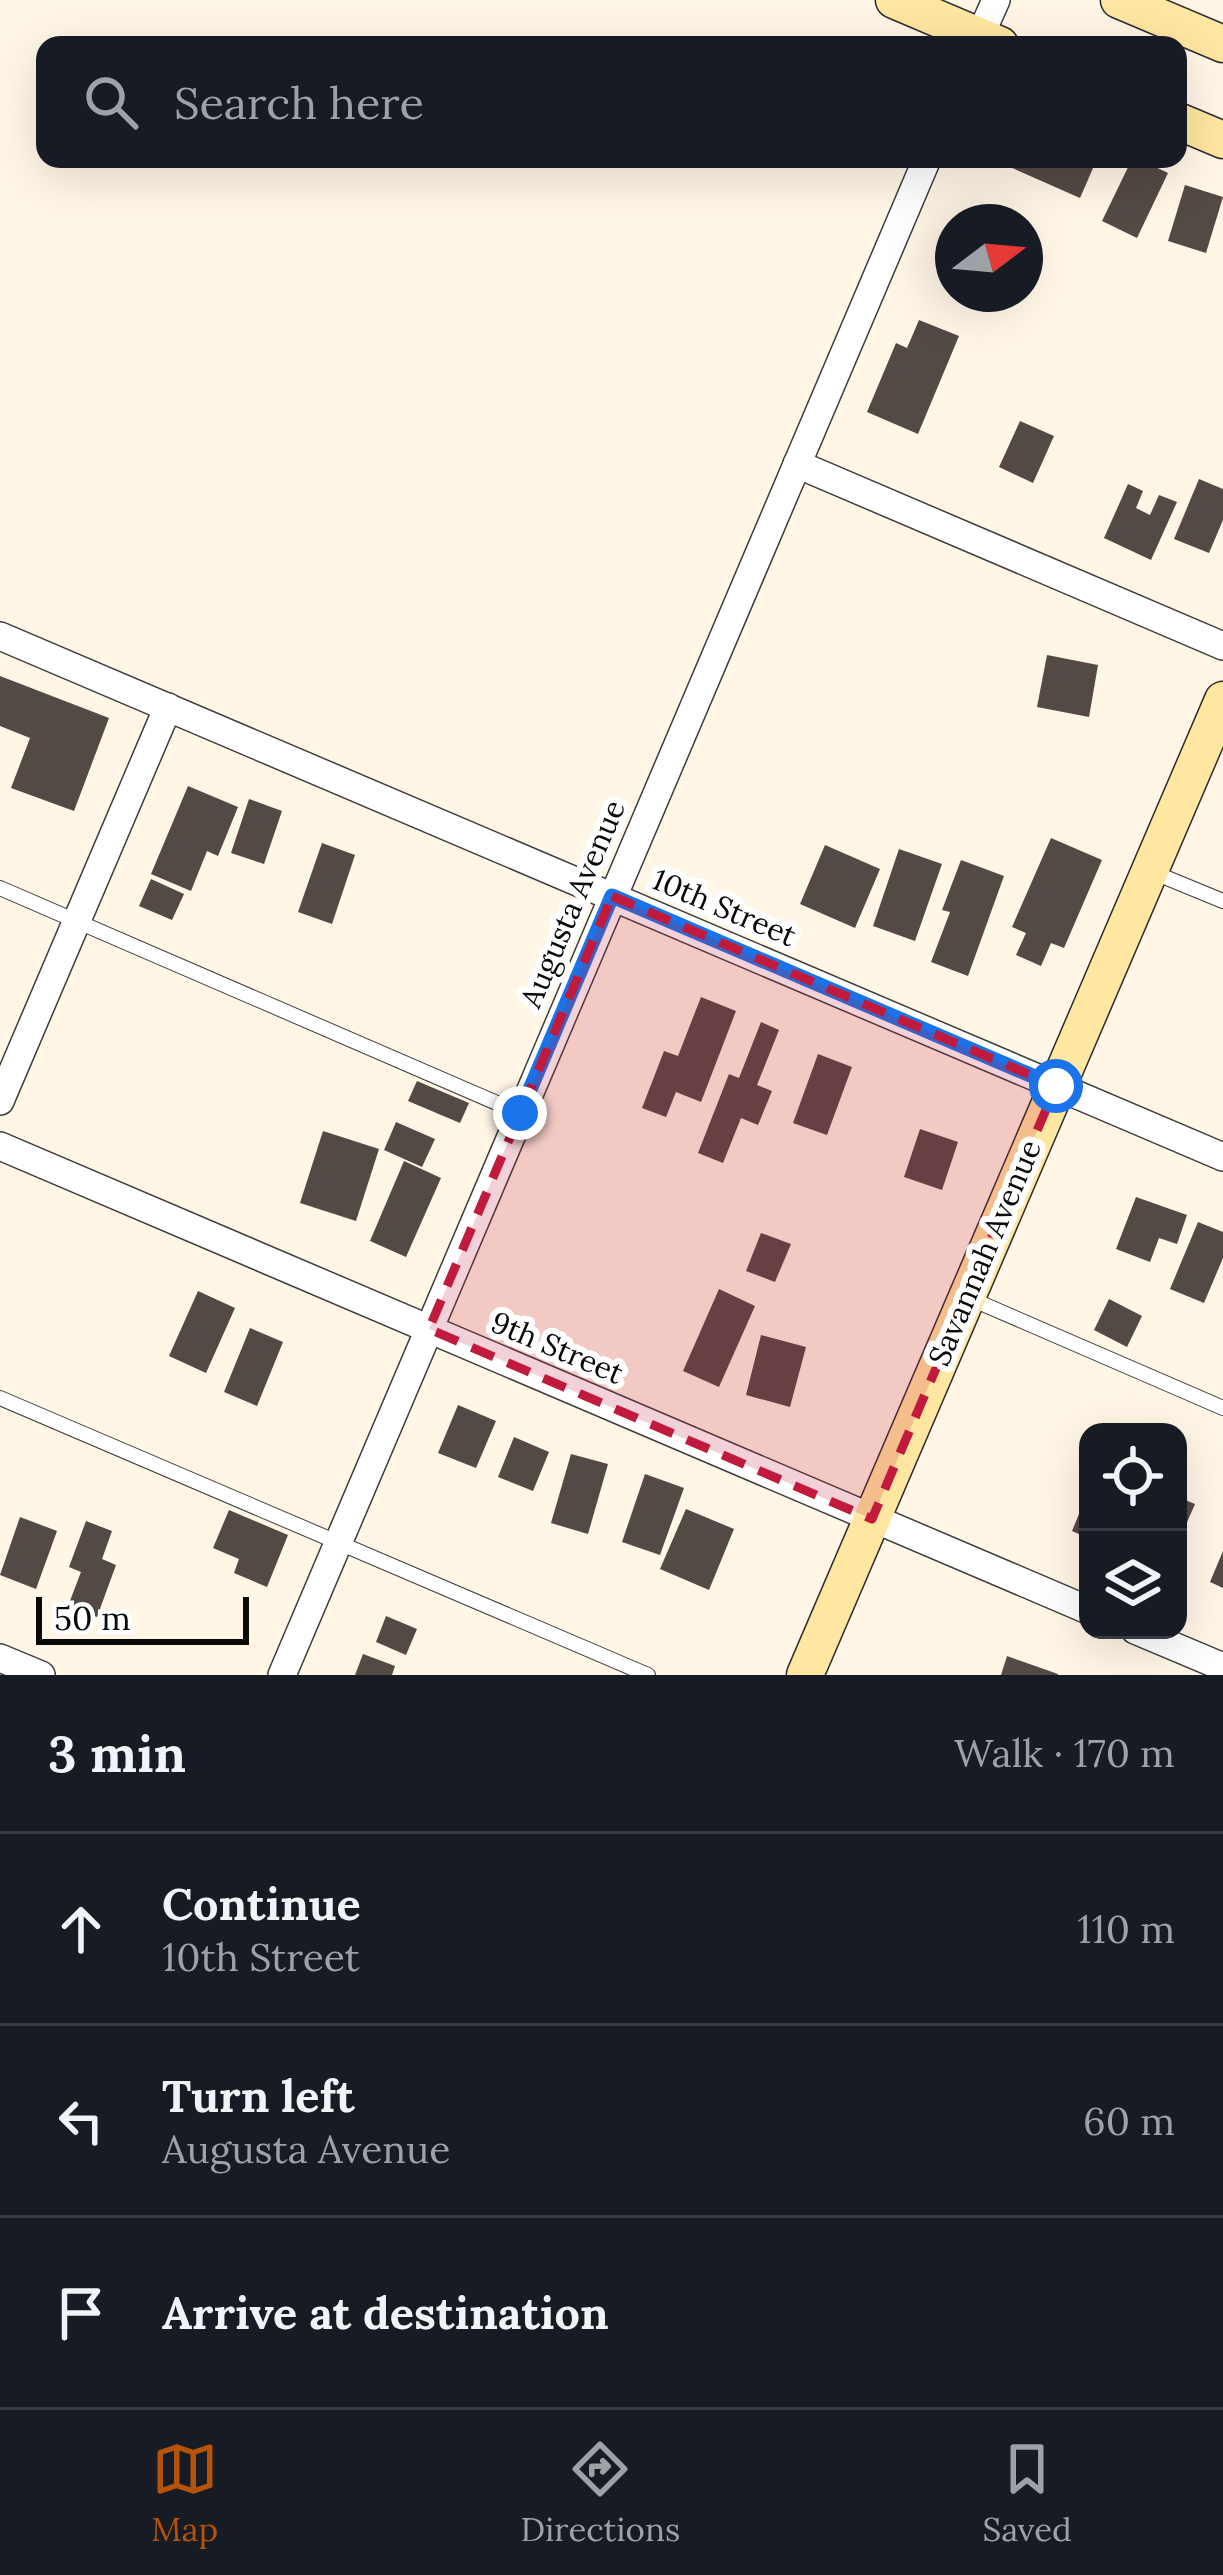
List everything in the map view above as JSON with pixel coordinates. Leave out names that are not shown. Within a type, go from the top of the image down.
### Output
[{"type":"street","points":[[894,0],[972,36]]},
{"type":"street","points":[[987,36],[996,0]]},
{"type":"street","points":[[1119,0],[1223,44]]},
{"type":"street","points":[[1187,117],[1223,116]]},
{"type":"street","points":[[1187,122],[1223,140]]},
{"type":"street","name":"Augusta Avenue","points":[[282,1675],[924,168]]},
{"type":"street","points":[[797,464],[1223,646]]},
{"type":"street","name":"10th Street","points":[[0,636],[1223,1157]]},
{"type":"street","name":"Savannah Avenue","points":[[806,1675],[1223,700]]},
{"type":"street","points":[[0,1101],[168,707]]},
{"type":"street","name":"9th Street","points":[[0,1146],[1079,1606]]},
{"type":"street","points":[[1156,1639],[1223,1667]]},
{"type":"street","points":[[0,1658],[40,1675]]},
{"type":"lane","points":[[1149,870],[1223,902]]},
{"type":"lane","points":[[0,888],[520,1113]]},
{"type":"lane","points":[[966,1297],[1223,1408]]},
{"type":"lane","points":[[0,1398],[648,1675]]},
{"type":"highlighted area","points":[[612,896],[1056,1086],[872,1519],[429,1329]]},
{"type":"building","points":[[1012,168],[1093,168],[1080,198]]},
{"type":"building","points":[[1128,168],[1158,168],[1168,173],[1137,238],[1102,221]]},
{"type":"building","points":[[1185,185],[1223,197],[1206,253],[1168,241]]},
{"type":"building","points":[[919,320],[959,336],[918,434],[867,412],[896,343],[907,348]]},
{"type":"building","points":[[1020,421],[1054,436],[1033,483],[999,467]]},
{"type":"building","points":[[1199,479],[1223,489],[1223,520],[1209,553],[1174,539]]},
{"type":"building","points":[[1128,484],[1143,491],[1136,508],[1150,515],[1159,495],[1177,502],[1151,560],[1104,538]]},
{"type":"building","points":[[1047,655],[1098,665],[1089,717],[1037,707]]},
{"type":"building","points":[[0,676],[109,718],[74,811],[11,788],[30,738],[0,726]]},
{"type":"building","points":[[188,786],[238,807],[218,856],[207,851],[191,891],[151,874]]},
{"type":"building","points":[[249,799],[282,811],[264,864],[231,853]]},
{"type":"building","points":[[1051,838],[1102,860],[1064,948],[1051,943],[1041,966],[1016,955],[1026,933],[1012,927]]},
{"type":"building","points":[[322,843],[355,855],[332,924],[298,912]]},
{"type":"building","points":[[825,845],[880,869],[855,928],[800,904]]},
{"type":"building","points":[[899,849],[942,864],[915,941],[873,926]]},
{"type":"building","points":[[961,860],[1004,876],[968,976],[931,962],[950,912],[942,910]]},
{"type":"building","points":[[151,879],[184,894],[172,920],[139,906]]},
{"type":"building","points":[[701,997],[736,1011],[701,1102],[676,1092],[666,1117],[642,1108],[664,1051],[678,1056]]},
{"type":"building","points":[[761,1022],[779,1030],[757,1085],[772,1091],[758,1125],[741,1118],[723,1163],[698,1153],[729,1074],[739,1078]]},
{"type":"building","points":[[818,1054],[852,1067],[827,1135],[793,1123]]},
{"type":"building","points":[[417,1081],[469,1103],[460,1123],[408,1101]]},
{"type":"building","points":[[396,1122],[435,1139],[422,1167],[384,1150]]},
{"type":"building","points":[[920,1129],[958,1142],[942,1190],[904,1177]]},
{"type":"building","points":[[323,1131],[379,1149],[356,1221],[300,1203]]},
{"type":"building","points":[[404,1161],[441,1178],[406,1257],[370,1241]]},
{"type":"building","points":[[1136,1197],[1187,1215],[1177,1244],[1159,1238],[1150,1262],[1116,1249]]},
{"type":"building","points":[[1198,1222],[1223,1232],[1223,1258],[1204,1303],[1170,1289]]},
{"type":"building","points":[[761,1233],[791,1244],[775,1282],[746,1271]]},
{"type":"building","points":[[719,1289],[755,1306],[719,1387],[683,1371]]},
{"type":"building","points":[[198,1291],[235,1308],[206,1373],[169,1356]]},
{"type":"building","points":[[1109,1299],[1142,1316],[1127,1347],[1094,1330]]},
{"type":"building","points":[[250,1328],[283,1342],[257,1406],[224,1392]]},
{"type":"building","points":[[761,1335],[806,1347],[790,1407],[746,1395]]},
{"type":"building","points":[[458,1405],[496,1421],[476,1468],[438,1453]]},
{"type":"building","points":[[514,1437],[549,1452],[533,1491],[498,1477]]},
{"type":"building","points":[[571,1454],[608,1464],[588,1534],[551,1523]]},
{"type":"building","points":[[645,1474],[684,1488],[660,1555],[622,1542]]},
{"type":"building","points":[[686,1509],[734,1529],[709,1590],[660,1569]]},
{"type":"building","points":[[229,1510],[288,1535],[267,1587],[234,1573],[239,1559],[213,1548]]},
{"type":"building","points":[[20,1517],[57,1531],[36,1589],[0,1575]]},
{"type":"building","points":[[86,1521],[112,1531],[102,1559],[116,1565],[97,1617],[68,1606],[81,1572],[69,1567]]},
{"type":"building","points":[[1223,1551],[1223,1588],[1210,1582]]},
{"type":"building","points":[[386,1616],[417,1629],[406,1655],[376,1642]]},
{"type":"building","points":[[363,1654],[395,1666],[392,1675],[355,1675]]},
{"type":"building","points":[[1007,1656],[1058,1674],[1058,1675],[1001,1675]]},
{"type":"route","points":[[520,1113],[612,896],[1056,1086]]}]
